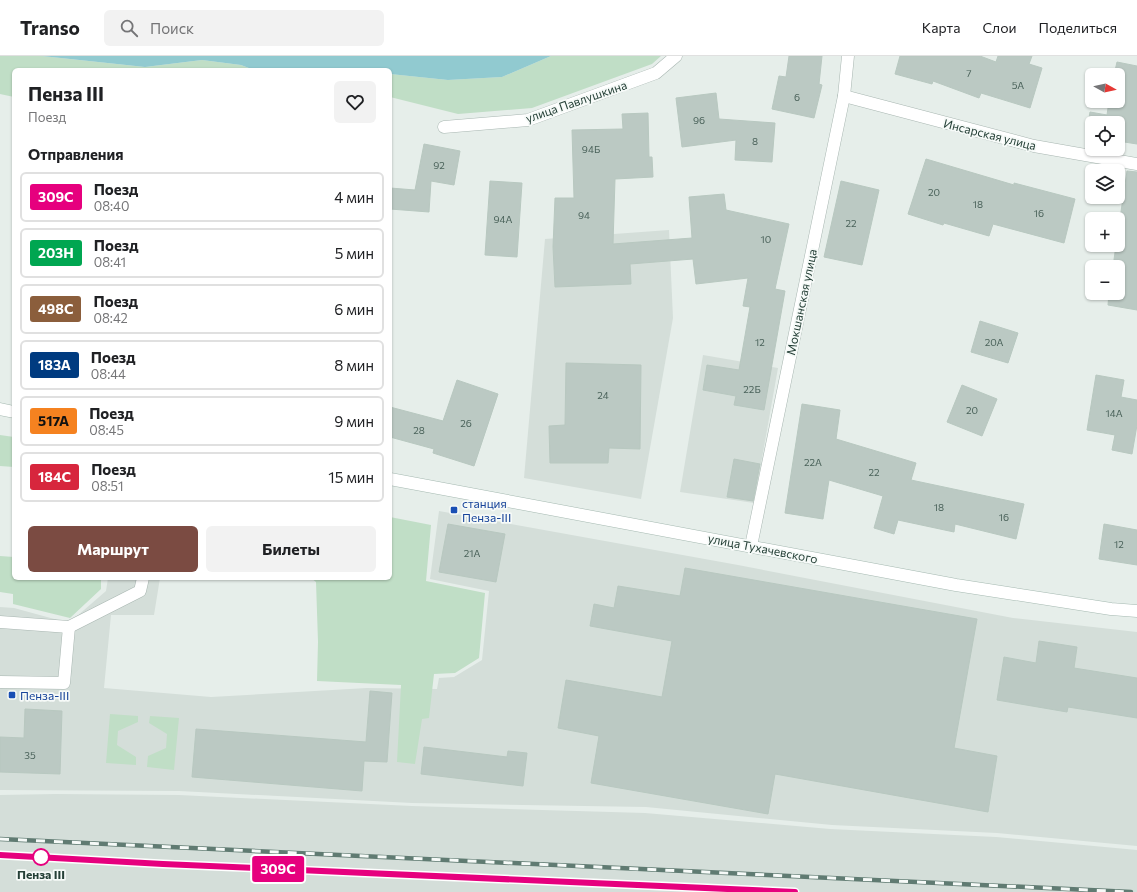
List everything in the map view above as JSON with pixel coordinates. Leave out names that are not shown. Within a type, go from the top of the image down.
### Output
[{"type":"street","name":"улица Павлушкина","points":[[444,127],[528,120],[656,73],[676,56]]},
{"type":"street","name":"Мокшанская улица","points":[[751,546],[844,96],[848,56]]},
{"type":"street","name":"Инсарская улица","points":[[844,96],[1034,146],[1137,164]]},
{"type":"street","points":[[0,410],[12,412]]},
{"type":"street","name":"улица Тухачевского","points":[[392,479],[956,585],[1137,612]]},
{"type":"street","points":[[0,622],[69,627],[140,591],[143,580]]},
{"type":"street","points":[[0,682],[64,683],[69,627]]},
{"type":"shaded area","points":[[669,230],[673,318],[641,499],[524,478],[545,239]]},
{"type":"shaded area","points":[[703,355],[778,368],[754,503],[680,492]]},
{"type":"shaded area","points":[[439,511],[738,565],[1013,618],[1137,632],[1137,846],[997,833],[832,825],[646,807],[412,803],[179,791],[0,790],[0,607],[14,608],[69,623],[106,591],[108,580],[160,580],[154,615],[111,615],[104,688],[211,697],[367,688],[437,689],[439,678],[454,677],[482,660],[489,591],[430,579]]},
{"type":"shaded area","points":[[0,795],[179,795],[412,806],[645,813],[830,829],[996,837],[1137,850],[1137,892],[0,892]]},
{"type":"green space","points":[[0,56],[42,56],[145,67],[202,60],[241,65],[249,68],[12,68],[12,97],[0,94]]},
{"type":"green space","points":[[551,56],[661,56],[652,64],[532,108],[458,114],[392,98],[392,74],[448,80],[502,77]]},
{"type":"green space","points":[[0,435],[12,437],[12,467],[0,466]]},
{"type":"green space","points":[[392,517],[431,525],[426,581],[485,593],[479,658],[455,673],[434,674],[429,718],[422,719],[415,764],[397,762],[401,685],[317,681],[318,642],[316,582],[314,580],[392,580]]},
{"type":"green space","points":[[0,556],[12,557],[12,580],[101,580],[101,589],[70,618],[13,604],[13,594],[0,592]]},
{"type":"green space","points":[[110,714],[138,716],[138,722],[118,731],[117,745],[136,757],[136,765],[106,763]]},
{"type":"green space","points":[[150,716],[179,718],[174,770],[147,767],[148,756],[166,748],[167,734],[149,723]]},
{"type":"water","points":[[42,56],[551,56],[502,77],[448,80],[392,74],[392,68],[249,68],[241,65],[202,60],[145,67]]},
{"type":"building","points":[[789,56],[822,56],[819,84],[822,85],[814,118],[772,109],[779,76],[786,77]]},
{"type":"building","points":[[900,56],[980,56],[996,62],[998,56],[1032,56],[1029,64],[1042,68],[1030,108],[981,93],[979,98],[933,81],[932,84],[895,74]]},
{"type":"building","points":[[1117,62],[1137,66],[1137,144],[1125,142],[1125,116],[1089,116],[1090,112],[1107,115],[1108,108],[1125,108],[1125,68],[1116,68]]},
{"type":"building","points":[[716,93],[719,119],[775,123],[772,162],[735,160],[736,140],[682,147],[676,98]]},
{"type":"building","points":[[648,113],[649,157],[652,157],[653,177],[615,179],[613,244],[692,238],[689,197],[724,194],[726,210],[789,224],[775,289],[785,291],[764,410],[734,405],[736,396],[703,390],[707,365],[739,370],[750,307],[743,306],[748,278],[696,284],[693,259],[630,264],[631,284],[555,287],[553,247],[555,198],[574,198],[572,130],[623,129],[622,114]]},
{"type":"building","points":[[424,144],[460,151],[454,185],[431,181],[429,212],[392,209],[392,188],[415,190]]},
{"type":"building","points":[[926,159],[1014,185],[1014,183],[1075,199],[1064,243],[993,224],[989,236],[944,223],[943,225],[908,214]]},
{"type":"building","points":[[1127,171],[1137,172],[1137,310],[1108,305],[1108,300],[1125,300],[1125,260],[1114,260],[1115,252],[1125,252],[1125,212],[1121,212],[1122,204],[1125,204]]},
{"type":"building","points":[[490,181],[522,183],[517,257],[485,255]]},
{"type":"building","points":[[841,181],[879,190],[862,265],[824,257]]},
{"type":"building","points":[[980,321],[1018,333],[1008,363],[971,352]]},
{"type":"building","points":[[566,363],[641,365],[640,449],[609,448],[608,463],[550,463],[549,426],[565,425]]},
{"type":"building","points":[[1096,375],[1124,380],[1121,397],[1137,400],[1137,425],[1132,454],[1112,450],[1115,435],[1087,430]]},
{"type":"building","points":[[457,380],[498,394],[474,466],[433,453],[434,449],[392,438],[392,408],[443,421]]},
{"type":"building","points":[[962,385],[997,399],[982,436],[947,422]]},
{"type":"building","points":[[802,404],[840,410],[836,439],[916,463],[911,480],[1024,504],[1016,539],[955,524],[954,532],[898,520],[894,534],[874,528],[883,496],[829,480],[823,519],[785,513]]},
{"type":"building","points":[[734,459],[760,464],[753,501],[727,497]]},
{"type":"building","points":[[448,524],[505,534],[496,582],[439,572]]},
{"type":"building","points":[[1104,524],[1137,530],[1137,565],[1099,559]]},
{"type":"building","points":[[685,568],[977,619],[954,748],[997,756],[988,812],[775,774],[768,814],[591,783],[599,736],[558,728],[566,680],[662,697],[672,641],[590,626],[594,604],[614,608],[618,586],[680,596]]},
{"type":"building","points":[[1039,641],[1077,647],[1074,668],[1137,678],[1137,718],[1068,707],[1067,712],[997,700],[1004,657],[1036,663]]},
{"type":"building","points":[[370,691],[392,693],[387,762],[364,761],[362,791],[192,777],[196,729],[366,742]]},
{"type":"building","points":[[25,709],[62,711],[60,774],[0,772],[0,737],[24,738]]},
{"type":"building","points":[[424,747],[507,757],[508,751],[527,753],[523,786],[421,774]]},
{"type":"railway","points":[[0,839],[1131,892]]},
{"type":"railway","points":[[0,855],[163,864],[795,892]]},
{"type":"train","name":"309С","points":[[0,855],[163,864],[795,892]]},
{"type":"place","name":"станция Пенза-III","points":[[454,510]]},
{"type":"place","name":"Пенза-III","points":[[12,695]]},
{"type":"place","name":"Пенза III","points":[[41,857]]}]
